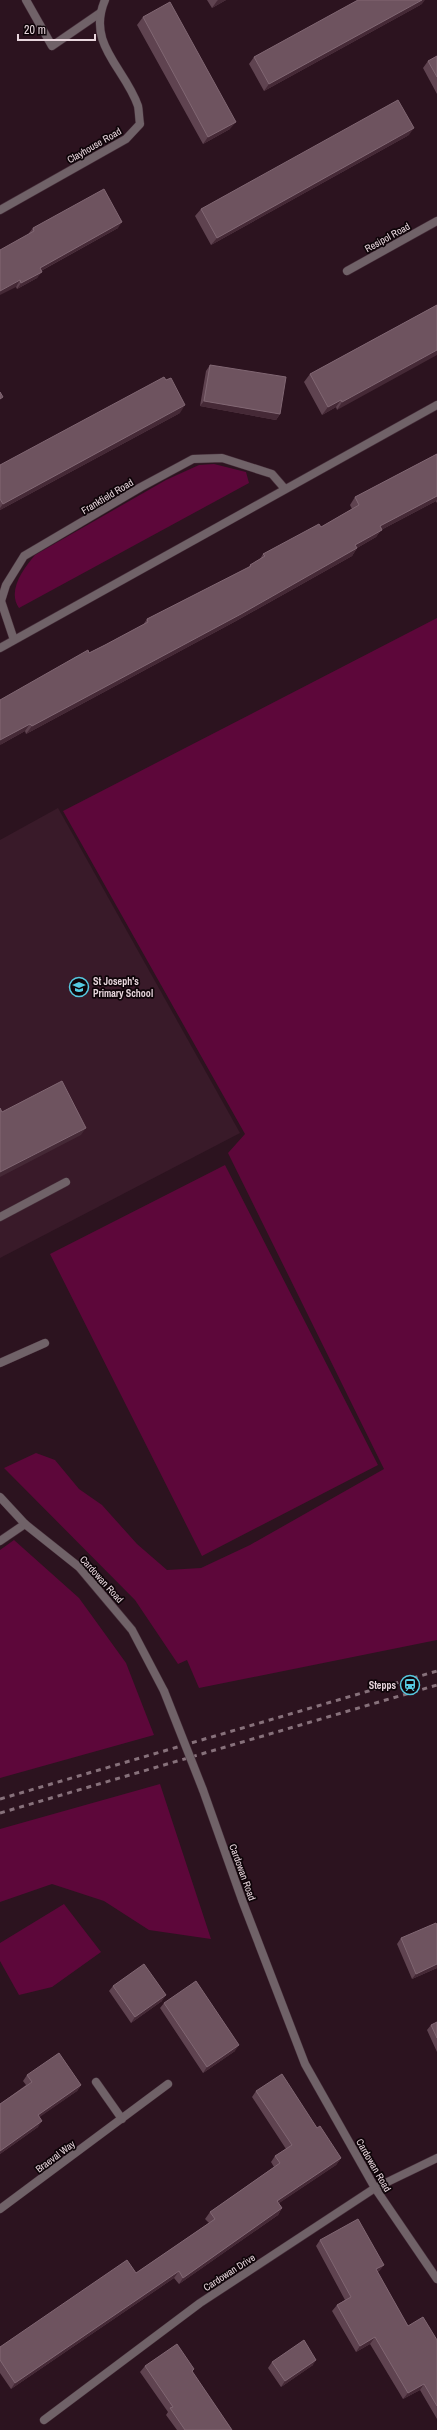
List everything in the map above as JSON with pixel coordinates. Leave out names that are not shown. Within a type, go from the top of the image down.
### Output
[{"type":"street","points":[[26,0],[52,46],[100,13]]},
{"type":"street","name":"Clayhouse Road","points":[[0,210],[126,139],[140,124],[138,106],[103,44],[100,13],[105,0]]},
{"type":"street","name":"Resipol Road","points":[[347,271],[437,221]]},
{"type":"street","points":[[0,648],[437,405]]},
{"type":"street","name":"Frankfield Road","points":[[14,640],[2,601],[6,585],[24,556],[141,487],[193,459],[222,458],[272,474],[285,490]]},
{"type":"street","points":[[0,1217],[66,1182]]},
{"type":"street","points":[[0,1363],[45,1343]]},
{"type":"street","name":"Cardowan Road","points":[[0,1497],[25,1524],[79,1567],[132,1630],[164,1691],[203,1790],[242,1900],[305,2064],[375,2188],[437,2279]]},
{"type":"street","points":[[0,1541],[25,1524]]},
{"type":"street","points":[[96,2082],[122,2118]]},
{"type":"street","name":"Braeval Way","points":[[0,2209],[168,2084]]},
{"type":"street","name":"Cardowan Drive","points":[[44,2420],[200,2303],[375,2188],[437,2158]]},
{"type":"shaded area","points":[[214,464],[246,472],[249,483],[19,608],[15,595],[18,580],[35,555],[166,480],[199,465]]},
{"type":"shaded area","points":[[437,618],[437,1640],[199,1688],[187,1660],[178,1664],[135,1600],[4,1468],[36,1453],[55,1460],[79,1489],[102,1505],[137,1544],[167,1570],[201,1568],[250,1545],[384,1469],[228,1153],[245,1134],[63,811]]},
{"type":"shaded area","name":"St Joseph's Primary School","points":[[58,808],[240,1133],[0,1258],[0,840]]},
{"type":"shaded area","points":[[225,1165],[378,1465],[202,1556],[50,1254]]},
{"type":"shaded area","points":[[14,1540],[79,1598],[126,1663],[154,1735],[0,1778],[0,1550]]},
{"type":"shaded area","points":[[160,1784],[211,1939],[149,1930],[104,1901],[52,1884],[0,1902],[0,1829]]},
{"type":"shaded area","points":[[64,1904],[101,1952],[52,1987],[19,1995],[0,1961],[0,1943]]},
{"type":"building","points":[[358,0],[422,0],[269,84],[254,57]]},
{"type":"building","points":[[170,2],[236,122],[208,137],[143,17]]},
{"type":"building","points":[[437,56],[437,77],[428,61]]},
{"type":"building","points":[[398,100],[414,128],[217,238],[201,209]]},
{"type":"building","points":[[104,189],[122,222],[40,268],[42,272],[21,283],[20,280],[0,291],[0,250],[34,231],[33,228]]},
{"type":"building","points":[[437,305],[437,350],[342,402],[341,400],[328,407],[310,374]]},
{"type":"building","points":[[210,365],[286,377],[280,414],[204,401]]},
{"type":"building","points":[[164,377],[166,380],[171,378],[185,405],[3,504],[0,499],[0,465]]},
{"type":"building","points":[[0,392],[3,397],[0,399]]},
{"type":"building","points":[[437,454],[437,496],[380,526],[382,530],[355,545],[357,548],[241,614],[32,726],[30,724],[0,740],[0,700],[88,650],[89,653],[105,645],[148,622],[147,619],[251,566],[250,565],[265,556],[263,554],[319,524],[321,527],[359,505],[355,497]]},
{"type":"building","points":[[62,1081],[86,1128],[0,1172],[0,1108],[2,1112]]},
{"type":"building","points":[[436,1923],[437,1964],[416,1974],[401,1938]]},
{"type":"building","points":[[144,1964],[166,1995],[135,2017],[113,1986]]},
{"type":"building","points":[[196,1981],[239,2045],[207,2067],[164,2003]]},
{"type":"building","points":[[437,2022],[437,2038],[431,2025]]},
{"type":"building","points":[[59,2053],[81,2085],[38,2115],[42,2121],[0,2151],[0,2104],[32,2082],[27,2075]]},
{"type":"building","points":[[282,2074],[317,2128],[320,2126],[341,2158],[277,2201],[282,2208],[183,2278],[179,2271],[15,2383],[0,2360],[0,2347],[127,2260],[136,2273],[215,2219],[210,2212],[280,2163],[275,2156],[292,2145],[256,2091]]},
{"type":"building","points":[[358,2219],[384,2265],[376,2269],[408,2326],[423,2317],[437,2340],[437,2406],[424,2384],[408,2393],[375,2337],[360,2346],[337,2305],[351,2297],[320,2240]]},
{"type":"building","points":[[304,2340],[316,2360],[285,2381],[272,2362]]},
{"type":"building","points":[[177,2344],[194,2369],[192,2371],[232,2430],[185,2430],[170,2408],[173,2407],[145,2366]]},
{"type":"railway","points":[[0,1799],[437,1671]]},
{"type":"railway","points":[[0,1813],[437,1685]]},
{"type":"place","name":"St Joseph's Primary School","points":[[79,987]]},
{"type":"place","name":"Stepps","points":[[410,1685]]}]
